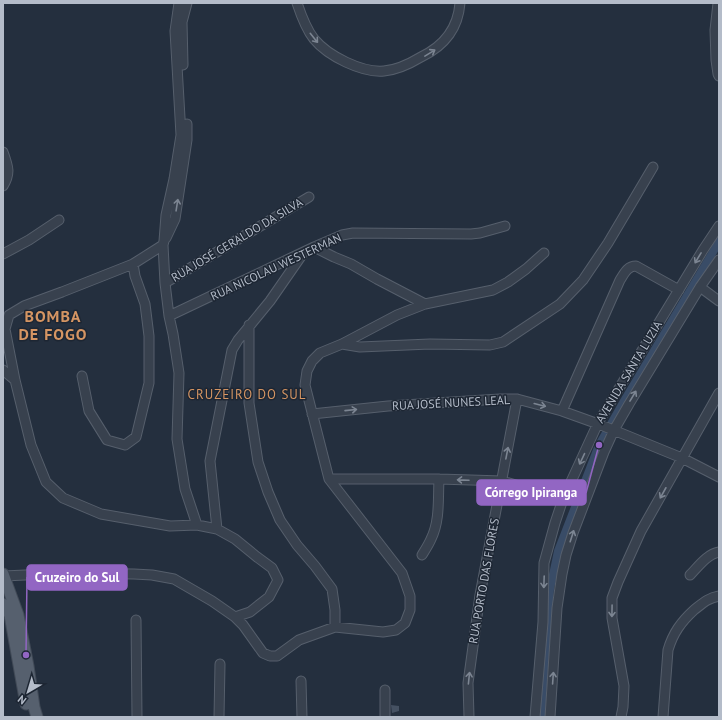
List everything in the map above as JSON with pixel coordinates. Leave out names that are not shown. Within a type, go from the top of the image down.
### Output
[{"type":"main road","points":[[4,576],[18,615],[37,717]]},
{"type":"main road","points":[[3,604],[10,615],[30,717]]},
{"type":"street","points":[[179,3],[175,31],[181,135],[174,179],[166,215],[164,243],[165,283],[179,373],[177,439],[186,489],[197,525]]},
{"type":"street","points":[[187,3],[182,28],[188,140],[175,219],[164,243],[133,264],[24,306],[9,315],[5,330],[15,380],[31,445],[46,482],[63,498],[101,514],[170,526],[197,525],[217,529],[234,538],[256,557],[272,568],[278,580],[269,597],[250,612],[235,617]]},
{"type":"street","points":[[297,3],[314,39],[326,50],[351,65],[367,70],[385,71],[408,65],[433,51],[444,42],[454,28],[460,11],[460,3]]},
{"type":"street","points":[[718,3],[715,30],[716,60],[719,76]]},
{"type":"street","points":[[3,152],[9,172],[3,186]]},
{"type":"street","points":[[342,344],[360,347],[430,344],[490,345],[503,342],[560,304],[583,280],[608,243],[652,167]]},
{"type":"street","name":"RUA JOSÉ GERALDO DA SILVA","points":[[165,283],[309,197]]},
{"type":"street","points":[[3,254],[29,240],[59,220]]},
{"type":"street","name":"RUA NICOLAU WESTERMAN","points":[[169,316],[342,235],[353,233],[471,234],[505,226]]},
{"type":"street","name":"AVENIDA SANTA LUZIA","points":[[535,717],[543,622],[544,563],[563,499],[606,427],[679,290],[719,226]]},
{"type":"street","points":[[314,247],[351,264],[425,304]]},
{"type":"street","points":[[217,529],[210,461],[232,350],[249,325],[270,301],[305,251]]},
{"type":"street","points":[[4,576],[134,574],[152,575],[174,579],[212,601],[235,617],[263,653],[270,656],[278,656],[299,640],[335,627],[383,632],[396,630],[405,623],[410,610],[410,596],[402,573],[329,479],[306,385],[307,371],[312,361],[320,353],[342,344],[397,315],[425,304],[493,290],[508,282],[526,269],[544,253]]},
{"type":"street","name":"AVENIDA SANTA LUZIA","points":[[550,717],[557,608],[562,574],[573,533],[601,459],[606,427],[629,404],[700,287],[719,260]]},
{"type":"street","points":[[82,376],[89,411],[107,440],[125,445],[136,437],[149,383],[149,336],[145,304],[135,276],[133,264]]},
{"type":"street","points":[[562,411],[620,280],[628,268],[631,266],[636,266],[679,290]]},
{"type":"street","points":[[700,287],[719,301]]},
{"type":"street","points":[[249,325],[249,403],[258,462],[268,492],[280,520],[297,545],[332,589],[335,610],[335,627]]},
{"type":"street","points":[[3,370],[15,380]]},
{"type":"street","points":[[621,717],[624,686],[612,618],[612,598],[641,531],[719,393]]},
{"type":"street","name":"RUA JOSÉ NUNES LEAL","points":[[312,414],[396,406],[517,399],[562,411],[606,427],[682,458],[719,477]]},
{"type":"street","name":"RUA PORTO DAS FLORES","points":[[469,717],[468,683],[480,595],[517,399]]},
{"type":"street","points":[[329,479],[439,479],[502,481],[563,499]]},
{"type":"street","points":[[422,555],[436,527],[439,479]]},
{"type":"street","points":[[690,575],[704,561],[715,553],[719,552]]},
{"type":"street","points":[[663,717],[668,650],[675,632],[684,620],[701,604],[711,598],[719,596]]},
{"type":"street","points":[[136,620],[137,717]]},
{"type":"street","points":[[219,717],[220,664]]},
{"type":"street","points":[[301,682],[302,717]]},
{"type":"street","points":[[385,690],[385,717]]},
{"type":"building","points":[[391,705],[399,706],[399,711],[392,713]]},
{"type":"waterway","points":[[541,717],[550,589],[558,551],[599,445],[719,242]]},
{"type":"place","name":"Córrego Ipiranga","points":[[599,445]]},
{"type":"place","name":"Cruzeiro do Sul","points":[[26,655]]},
{"type":"district","name":"BOMBA DE FOGO","points":[[53,325]]},
{"type":"district","name":"CRUZEIRO DO SUL","points":[[247,394]]}]
